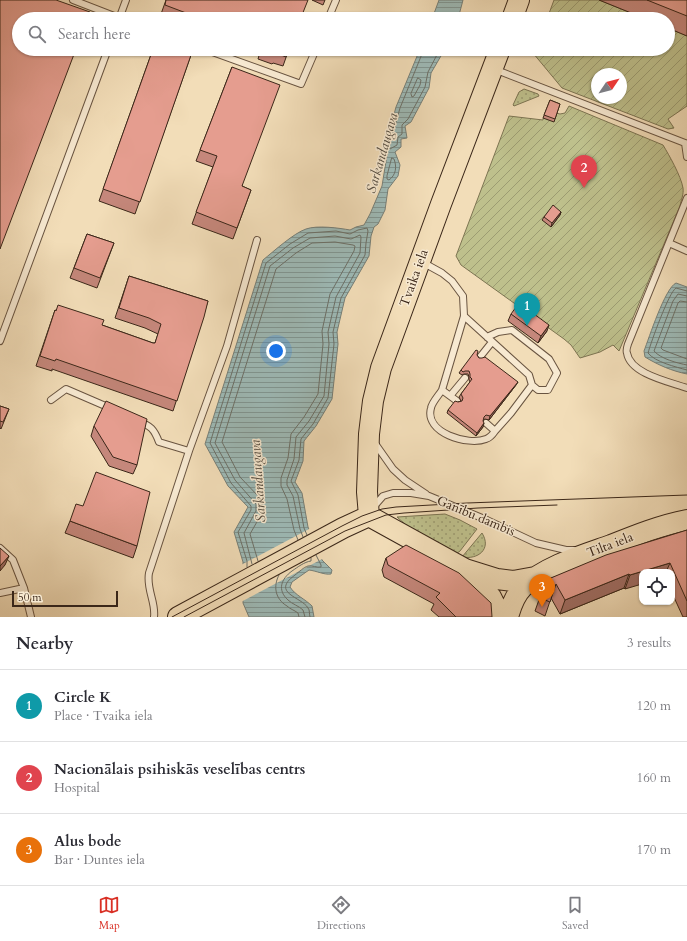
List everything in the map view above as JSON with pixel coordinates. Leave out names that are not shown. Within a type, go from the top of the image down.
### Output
[{"type":"main road","points":[[515,12],[519,0]]},
{"type":"main road","name":"Tvaika iela","points":[[369,516],[367,492],[368,434],[373,401],[381,368],[497,56]]},
{"type":"main road","points":[[191,612],[343,528],[369,516],[465,569],[497,579],[513,581],[535,577]]},
{"type":"main road","name":"Tilta iela","points":[[535,577],[558,565],[592,551],[649,530],[687,520]]},
{"type":"main road","points":[[465,569],[491,597],[502,617]]},
{"type":"main road","points":[[508,617],[510,606],[522,588],[535,577]]},
{"type":"lane","points":[[73,0],[103,12]]},
{"type":"lane","points":[[122,12],[126,0]]},
{"type":"lane","points":[[331,12],[336,0]]},
{"type":"lane","points":[[0,341],[105,56]]},
{"type":"lane","points":[[224,56],[302,84],[313,56]]},
{"type":"lane","points":[[493,68],[686,142],[687,157]]},
{"type":"lane","points":[[687,198],[628,344],[627,354],[632,365],[643,373],[687,388]]},
{"type":"lane","points":[[154,617],[155,608],[148,582],[149,573],[189,451],[227,346],[257,240]]},
{"type":"lane","points":[[669,243],[687,251]]},
{"type":"lane","points":[[420,261],[442,273],[452,281],[463,296],[464,316],[442,390],[431,408],[431,419],[436,427],[451,436],[467,442],[487,439],[511,413],[532,385]]},
{"type":"lane","points":[[464,316],[492,342],[529,375],[532,385],[538,390],[548,390],[557,373],[549,360],[512,330],[498,332],[487,337]]},
{"type":"lane","points":[[480,357],[492,342]]},
{"type":"lane","points":[[450,396],[465,378]]},
{"type":"lane","points":[[51,400],[66,389],[120,412]]},
{"type":"lane","points":[[442,390],[457,401]]},
{"type":"lane","points":[[134,419],[147,425],[155,431],[159,442],[189,451]]},
{"type":"lane","points":[[486,423],[495,431]]},
{"type":"lane","points":[[368,434],[393,469],[405,480],[429,496]]},
{"type":"lane","name":"Ganību dambis","points":[[369,516],[383,496],[393,492],[411,493],[429,496],[487,520],[536,543],[566,550],[592,551]]},
{"type":"lane","points":[[0,548],[13,560],[24,588],[31,617]]},
{"type":"lane","points":[[0,593],[24,588]]},
{"type":"green space","points":[[554,0],[599,0],[629,12],[550,12]]},
{"type":"green space","points":[[675,31],[687,36],[687,106],[668,119],[674,128],[668,129],[603,104],[627,104],[627,68],[591,68],[591,99],[562,88],[535,56],[675,56]]},
{"type":"green space","points":[[524,89],[538,94],[539,96],[514,106],[513,105],[519,92]]},
{"type":"green space","points":[[569,106],[663,145],[682,183],[683,190],[680,206],[619,351],[613,345],[600,352],[580,358],[571,345],[564,339],[461,265],[456,256],[509,116],[543,120],[543,118],[556,113],[565,113]]},
{"type":"green space","points":[[445,514],[477,529],[456,554],[406,525],[397,517]]},
{"type":"green space","points":[[482,533],[485,539],[485,544],[482,552],[473,557],[462,557]]},
{"type":"water","points":[[439,0],[463,0],[460,12],[435,12]]},
{"type":"water","name":"Sarkandaugava","points":[[417,56],[441,56],[431,73],[429,88],[411,122],[405,126],[407,138],[401,139],[401,147],[395,152],[400,165],[398,176],[388,189],[385,210],[378,224],[374,227],[371,236],[369,256],[345,298],[337,332],[338,344],[332,399],[316,426],[304,441],[303,461],[295,482],[302,493],[308,527],[322,560],[332,570],[331,574],[309,570],[292,582],[290,587],[312,606],[314,617],[249,617],[243,603],[243,562],[234,532],[248,507],[228,486],[205,444],[263,260],[290,238],[306,229],[322,227],[350,230],[364,225],[382,186],[387,155],[385,147],[396,107]]},
{"type":"water","points":[[676,283],[687,287],[687,374],[655,363],[645,357],[644,351],[662,303]]},
{"type":"pier","points":[[311,528],[324,558],[241,602],[241,565]]},
{"type":"building","points":[[0,0],[56,0],[90,12],[12,12],[12,56],[73,56],[0,249]]},
{"type":"building","points":[[166,0],[308,0],[303,12],[184,12],[165,5]]},
{"type":"building","points":[[647,0],[687,0],[687,16]]},
{"type":"building","points":[[150,56],[191,56],[140,202],[103,189]]},
{"type":"building","points":[[232,67],[280,85],[242,186],[251,190],[237,228],[196,212],[217,156],[200,150]]},
{"type":"building","points":[[550,100],[560,104],[555,119],[544,115]]},
{"type":"building","points":[[553,205],[561,212],[552,223],[544,217]]},
{"type":"building","points":[[87,234],[114,243],[100,278],[74,268]]},
{"type":"building","points":[[129,276],[208,301],[177,401],[56,359],[55,361],[40,356],[58,305],[104,320],[102,325],[155,343],[161,324],[149,318],[119,308]]},
{"type":"building","points":[[519,303],[549,325],[541,336],[511,314]]},
{"type":"building","points":[[476,350],[478,351],[477,355],[479,358],[485,357],[518,382],[490,416],[486,415],[484,417],[484,423],[477,433],[448,410],[455,401],[462,401],[463,398],[461,394],[472,379],[469,371],[463,372],[461,370]]},
{"type":"building","points":[[106,401],[147,419],[137,465],[113,457],[94,426]]},
{"type":"building","points":[[0,406],[9,409],[3,422],[0,421]]},
{"type":"building","points":[[96,472],[150,492],[137,546],[70,521],[76,504],[83,506]]},
{"type":"building","points":[[687,530],[687,601],[675,574],[675,569],[673,569],[670,563],[650,569],[639,569],[639,572],[629,574],[565,600],[556,584],[550,602],[540,598],[546,580],[606,555]]},
{"type":"building","points":[[406,545],[459,573],[491,603],[492,617],[456,617],[436,597],[440,593],[388,565],[386,558]]},
{"type":"building","points":[[0,548],[9,556],[0,566]]},
{"type":"tram line","points":[[172,617],[342,526],[362,516],[382,509],[467,503],[687,495]]},
{"type":"tram line","points":[[184,617],[345,531],[386,515],[478,508],[557,505]]},
{"type":"place","name":"Nacionālais psihiskās veselības centrs","points":[[584,188]]},
{"type":"place","name":"Circle K","points":[[527,326]]},
{"type":"place","name":"Alus bode","points":[[542,607]]}]
